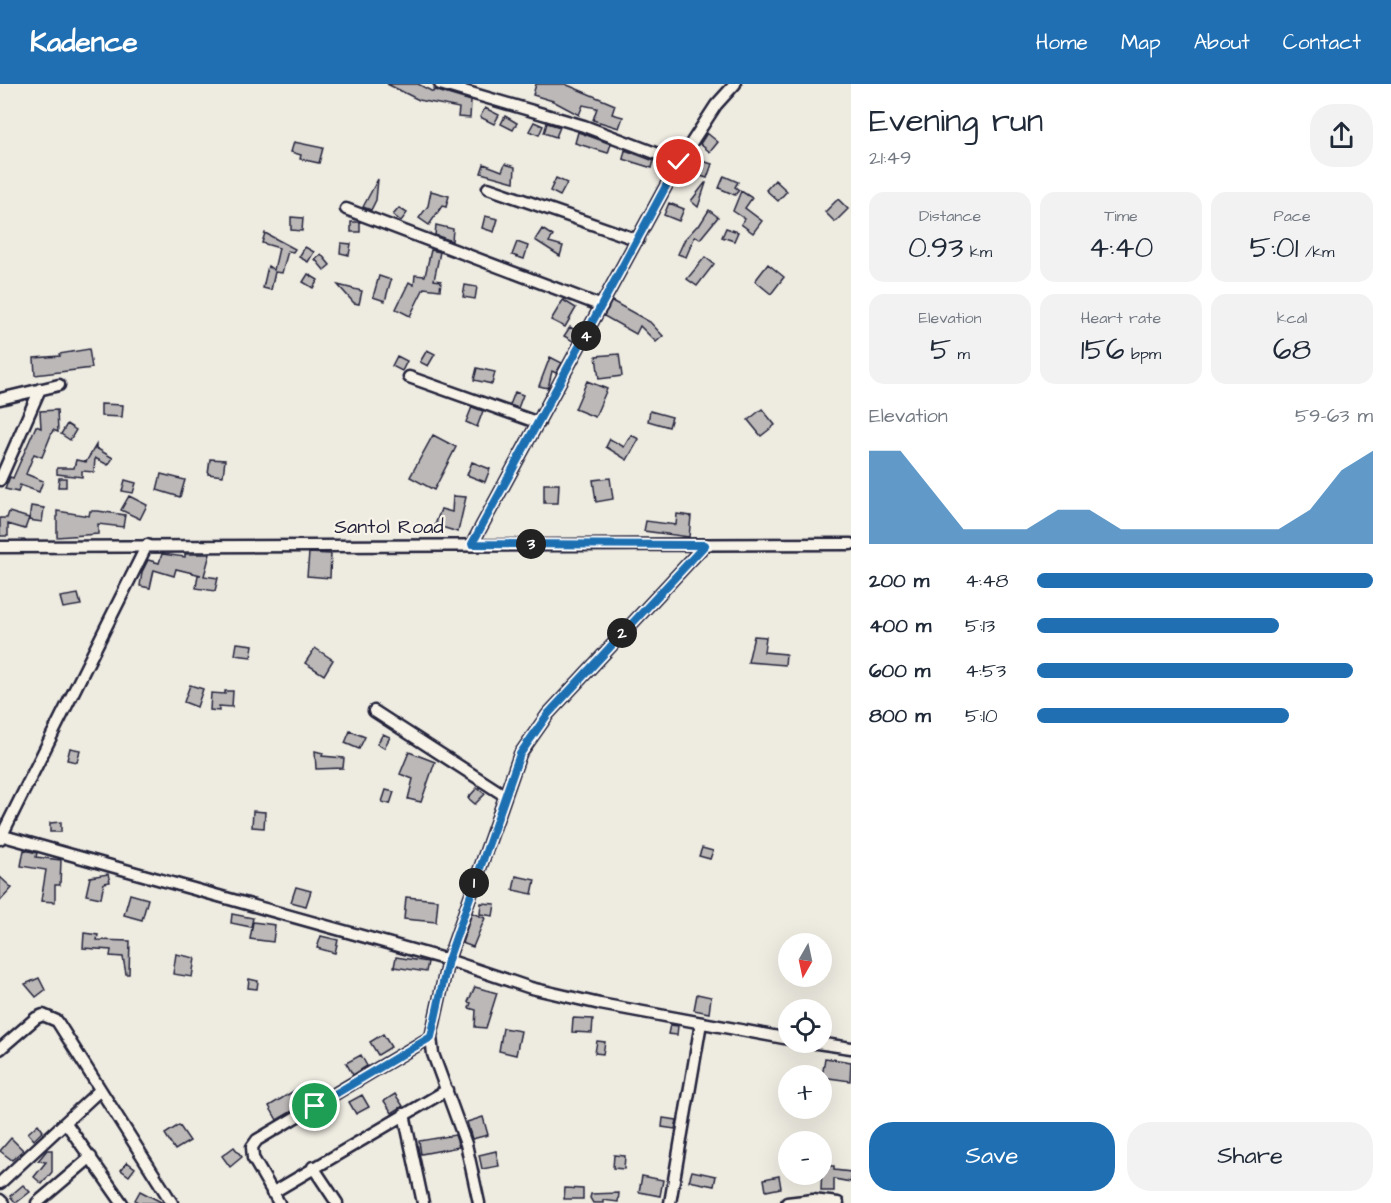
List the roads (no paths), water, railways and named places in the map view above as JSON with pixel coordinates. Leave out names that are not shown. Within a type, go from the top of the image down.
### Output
[{"type":"street","points":[[440,84],[584,126],[679,162]]},
{"type":"street","points":[[472,544],[679,162],[716,105],[735,84]]},
{"type":"street","points":[[488,188],[638,240]]},
{"type":"street","points":[[346,209],[602,306]]},
{"type":"street","points":[[409,377],[539,423]]},
{"type":"street","points":[[0,399],[59,385]]},
{"type":"street","points":[[0,480],[40,389]]},
{"type":"street","name":"Santol Road","points":[[0,547],[851,543]]},
{"type":"street","points":[[147,545],[1,837],[448,960],[531,988],[600,1004],[778,1037]]},
{"type":"street","points":[[479,1203],[466,1144],[433,1054],[431,1037],[448,960],[504,795],[520,754],[548,714],[705,545]]},
{"type":"street","points":[[374,711],[504,795]]},
{"type":"street","points":[[0,1049],[36,1018],[44,1015],[57,1022],[172,1203]]},
{"type":"street","points":[[670,1203],[701,1023]]},
{"type":"street","points":[[279,1203],[253,1158],[251,1150],[254,1143],[431,1037]]},
{"type":"street","points":[[832,1045],[851,1048]]},
{"type":"street","points":[[0,1183],[100,1090]]},
{"type":"street","points":[[272,1193],[447,1090]]},
{"type":"street","points":[[404,1114],[423,1203]]},
{"type":"street","points":[[66,1123],[122,1203]]},
{"type":"street","points":[[37,1203],[91,1157]]},
{"type":"street","points":[[313,1167],[337,1203]]},
{"type":"street","points":[[787,1203],[813,1200],[838,1203]]}]
